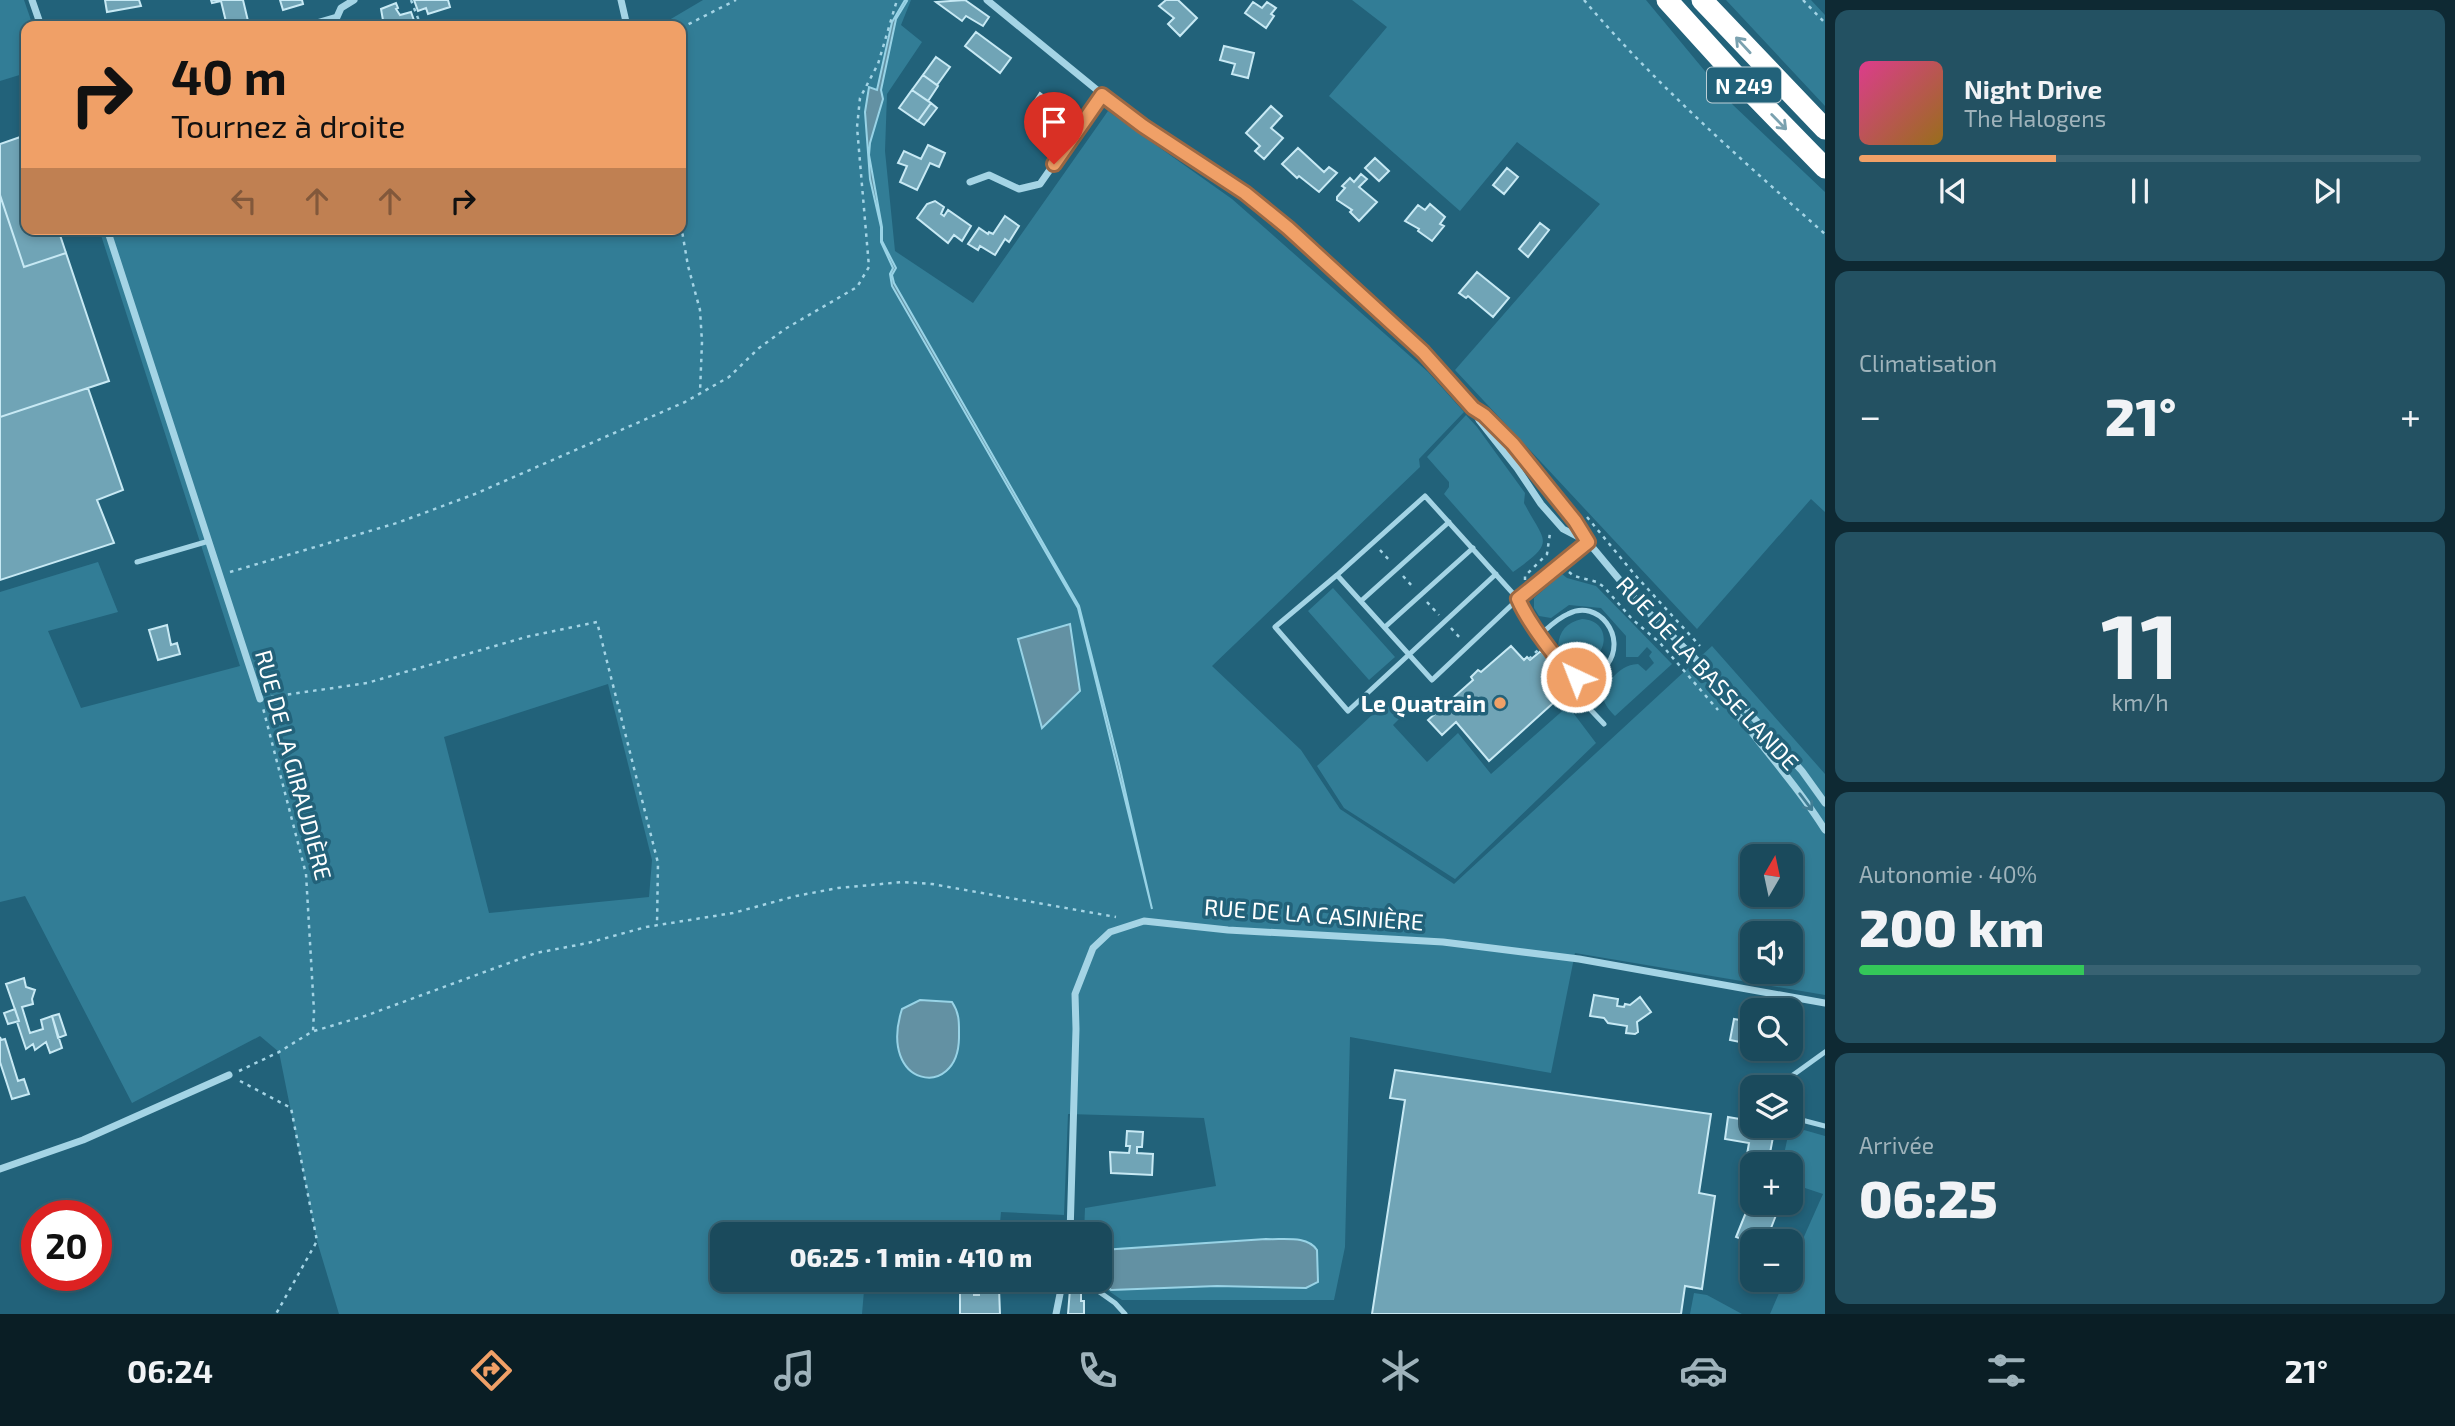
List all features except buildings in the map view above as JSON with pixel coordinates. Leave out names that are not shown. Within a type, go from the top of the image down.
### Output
[{"type":"highway","name":"N 249","points":[[1667,0],[1736,77],[1825,168]]},
{"type":"highway","name":"N 249","points":[[1702,0],[1825,129]]},
{"type":"street","points":[[32,0],[39,21]]},
{"type":"street","points":[[337,0],[341,8]]},
{"type":"street","points":[[323,21],[337,17],[341,8],[354,0]]},
{"type":"street","points":[[621,0],[626,21]]},
{"type":"street","name":"RUE DE LA BASSE LANDE","points":[[987,0],[1102,95],[1143,126],[1245,193],[1288,228],[1423,352],[1473,408],[1479,420],[1563,530],[1588,542]]},
{"type":"street","points":[[970,182],[989,175],[1019,189],[1040,184],[1102,95]]},
{"type":"street","name":"RUE DE LA GIRAUDIÈRE","points":[[109,235],[260,699]]},
{"type":"street","name":"RUE DE LA BASSE LANDE","points":[[1473,408],[1484,415],[1513,444],[1638,602],[1742,705],[1777,743],[1825,803]]},
{"type":"street","name":"RUE DE LA BASSE LANDE","points":[[1705,671],[1745,727],[1811,807],[1825,830]]},
{"type":"street","name":"RUE DE LA CASINIÈRE","points":[[1070,1222],[1075,994],[1093,948],[1110,932],[1144,921],[1228,930],[1443,942],[1579,959],[1825,1003]]},
{"type":"street","points":[[0,1169],[83,1140],[233,1077]]},
{"type":"street","points":[[1056,1314],[1060,1292]]},
{"type":"lane","points":[[1496,574],[1348,711],[1275,626],[1425,496],[1473,548],[1496,574],[1518,599],[1525,615],[1565,669],[1576,677],[1588,677],[1606,667],[1616,649],[1613,629],[1600,616],[1584,611],[1569,612],[1541,634]]},
{"type":"lane","points":[[1361,601],[1449,522]]},
{"type":"lane","points":[[138,562],[209,541]]},
{"type":"lane","points":[[1337,575],[1432,680],[1518,599],[1588,542]]},
{"type":"lane","points":[[1385,627],[1473,548]]},
{"type":"lane","points":[[1588,677],[1587,706],[1604,724]]},
{"type":"lane","points":[[1793,1075],[1825,1052]]},
{"type":"lane","points":[[1803,1120],[1825,1126]]},
{"type":"lane","points":[[1099,1292],[1125,1314]]},
{"type":"path","points":[[411,0],[419,21]]},
{"type":"path","points":[[686,25],[736,0]]},
{"type":"path","points":[[220,576],[244,566],[397,523],[475,494],[685,402],[729,377],[759,348],[785,329],[858,287],[869,267],[857,127],[860,98],[878,64],[897,0]]},
{"type":"path","points":[[1584,0],[1611,32],[1705,124],[1825,234]]},
{"type":"path","points":[[1803,0],[1825,23]]},
{"type":"path","points":[[683,235],[700,310],[700,392]]},
{"type":"path","name":"RUE DE LA BASSE LANDE","points":[[1549,550],[1554,551],[1574,576],[1597,582],[1604,587],[1632,619],[1660,643],[1718,709]]},
{"type":"path","points":[[260,699],[367,683],[526,637],[597,622],[658,863],[657,925]]},
{"type":"path","points":[[1529,659],[1547,642]]},
{"type":"path","name":"RUE DE LA GIRAUDIÈRE","points":[[260,699],[306,874],[313,976],[313,1031]]},
{"type":"path","points":[[233,1077],[313,1031],[365,1016],[536,953],[657,925],[733,913],[838,888],[903,882],[932,884],[1116,917]]},
{"type":"path","points":[[233,1077],[291,1108],[317,1241],[276,1314]]},
{"type":"shaded area","points":[[0,0],[24,0],[31,21],[21,21],[21,75],[0,81]]},
{"type":"shaded area","points":[[703,0],[911,0],[901,25],[922,42],[887,94],[885,151],[895,251],[973,303],[1108,111],[1232,199],[1428,372],[1464,412],[1419,459],[1420,467],[1212,666],[1301,750],[1340,809],[1454,884],[1712,646],[1825,774],[1825,995],[1760,984],[1803,984],[1803,921],[1740,921],[1740,981],[1575,953],[1551,1073],[1350,1037],[1345,1247],[1334,1300],[1122,1300],[1110,1292],[1217,1286],[1266,1239],[1112,1250],[1112,1222],[1084,1222],[1085,1208],[1216,1186],[1204,1118],[1068,1114],[1064,1215],[1001,1212],[1000,1222],[710,1222],[710,1292],[864,1292],[862,1314],[339,1314],[317,1241],[279,1052],[260,1036],[132,1103],[25,896],[0,902],[0,592],[98,562],[118,612],[48,631],[81,708],[240,666],[101,235],[686,235],[686,21],[667,21]],"holes":[[[608,684],[652,860],[649,897],[489,913],[444,737]]]},
{"type":"shaded area","points":[[905,0],[907,1],[896,19],[881,90],[883,99],[870,143],[869,155],[882,227],[882,241],[896,268],[892,275],[894,283],[1079,606],[1152,909],[1078,608],[892,286],[890,274],[893,268],[881,242],[881,227],[870,179],[865,112],[869,87],[877,90],[892,22]]},
{"type":"shaded area","points":[[1352,0],[1646,0],[1733,105],[1825,192],[1825,512],[1811,499],[1697,629],[1455,370],[1600,204],[1517,142],[1460,211],[1329,96],[1387,27]]},
{"type":"shaded area","points":[[1726,0],[1811,0],[1825,15],[1825,106]]},
{"type":"shaded area","points":[[1466,415],[1525,493],[1524,503],[1541,534],[1543,541],[1536,554],[1513,572],[1444,494],[1449,482],[1427,457]]},
{"type":"shaded area","points":[[1562,574],[1567,578],[1596,586],[1672,664],[1615,716],[1604,701],[1605,687],[1627,666],[1638,664],[1646,671],[1654,663],[1649,656],[1652,652],[1647,647],[1638,657],[1626,657],[1626,636],[1601,608],[1569,605],[1551,618],[1539,616],[1534,608],[1534,598]]},
{"type":"shaded area","points":[[1333,588],[1395,657],[1369,680],[1308,611]]},
{"type":"shaded area","points":[[1582,619],[1594,622],[1604,637],[1598,655],[1579,664],[1566,661],[1558,646],[1565,628]]},
{"type":"shaded area","points":[[1070,624],[1080,691],[1042,728],[1018,639]]},
{"type":"shaded area","points":[[1385,703],[1400,718],[1393,725],[1427,762],[1458,733],[1491,774],[1568,706],[1596,743],[1455,879],[1344,808],[1317,766]]},
{"type":"shaded area","points":[[920,1000],[952,1002],[959,1019],[955,1058],[946,1071],[934,1077],[921,1076],[909,1069],[900,1055],[897,1035],[902,1009]]},
{"type":"shaded area","points":[[1803,1130],[1825,1136],[1825,1314],[1770,1314],[1779,1292],[1803,1292],[1803,1239],[1823,1194],[1803,1187],[1803,1152],[1785,1152],[1787,1138],[1803,1138]]},
{"type":"shaded area","points":[[1266,1239],[1301,1240],[1313,1245],[1317,1250],[1318,1282],[1306,1288],[1217,1286],[1112,1290],[1112,1249]]},
{"type":"shaded area","points":[[1694,1293],[1707,1295],[1742,1314],[1690,1314]]},
{"type":"place","name":"Le Quatrain","points":[[1500,703]]},
{"type":"route","points":[[1054,164],[1102,95],[1143,126],[1245,193],[1288,228],[1423,352],[1473,408],[1484,415],[1513,444],[1575,521],[1588,542],[1518,599],[1525,615],[1565,669],[1576,677]]}]
